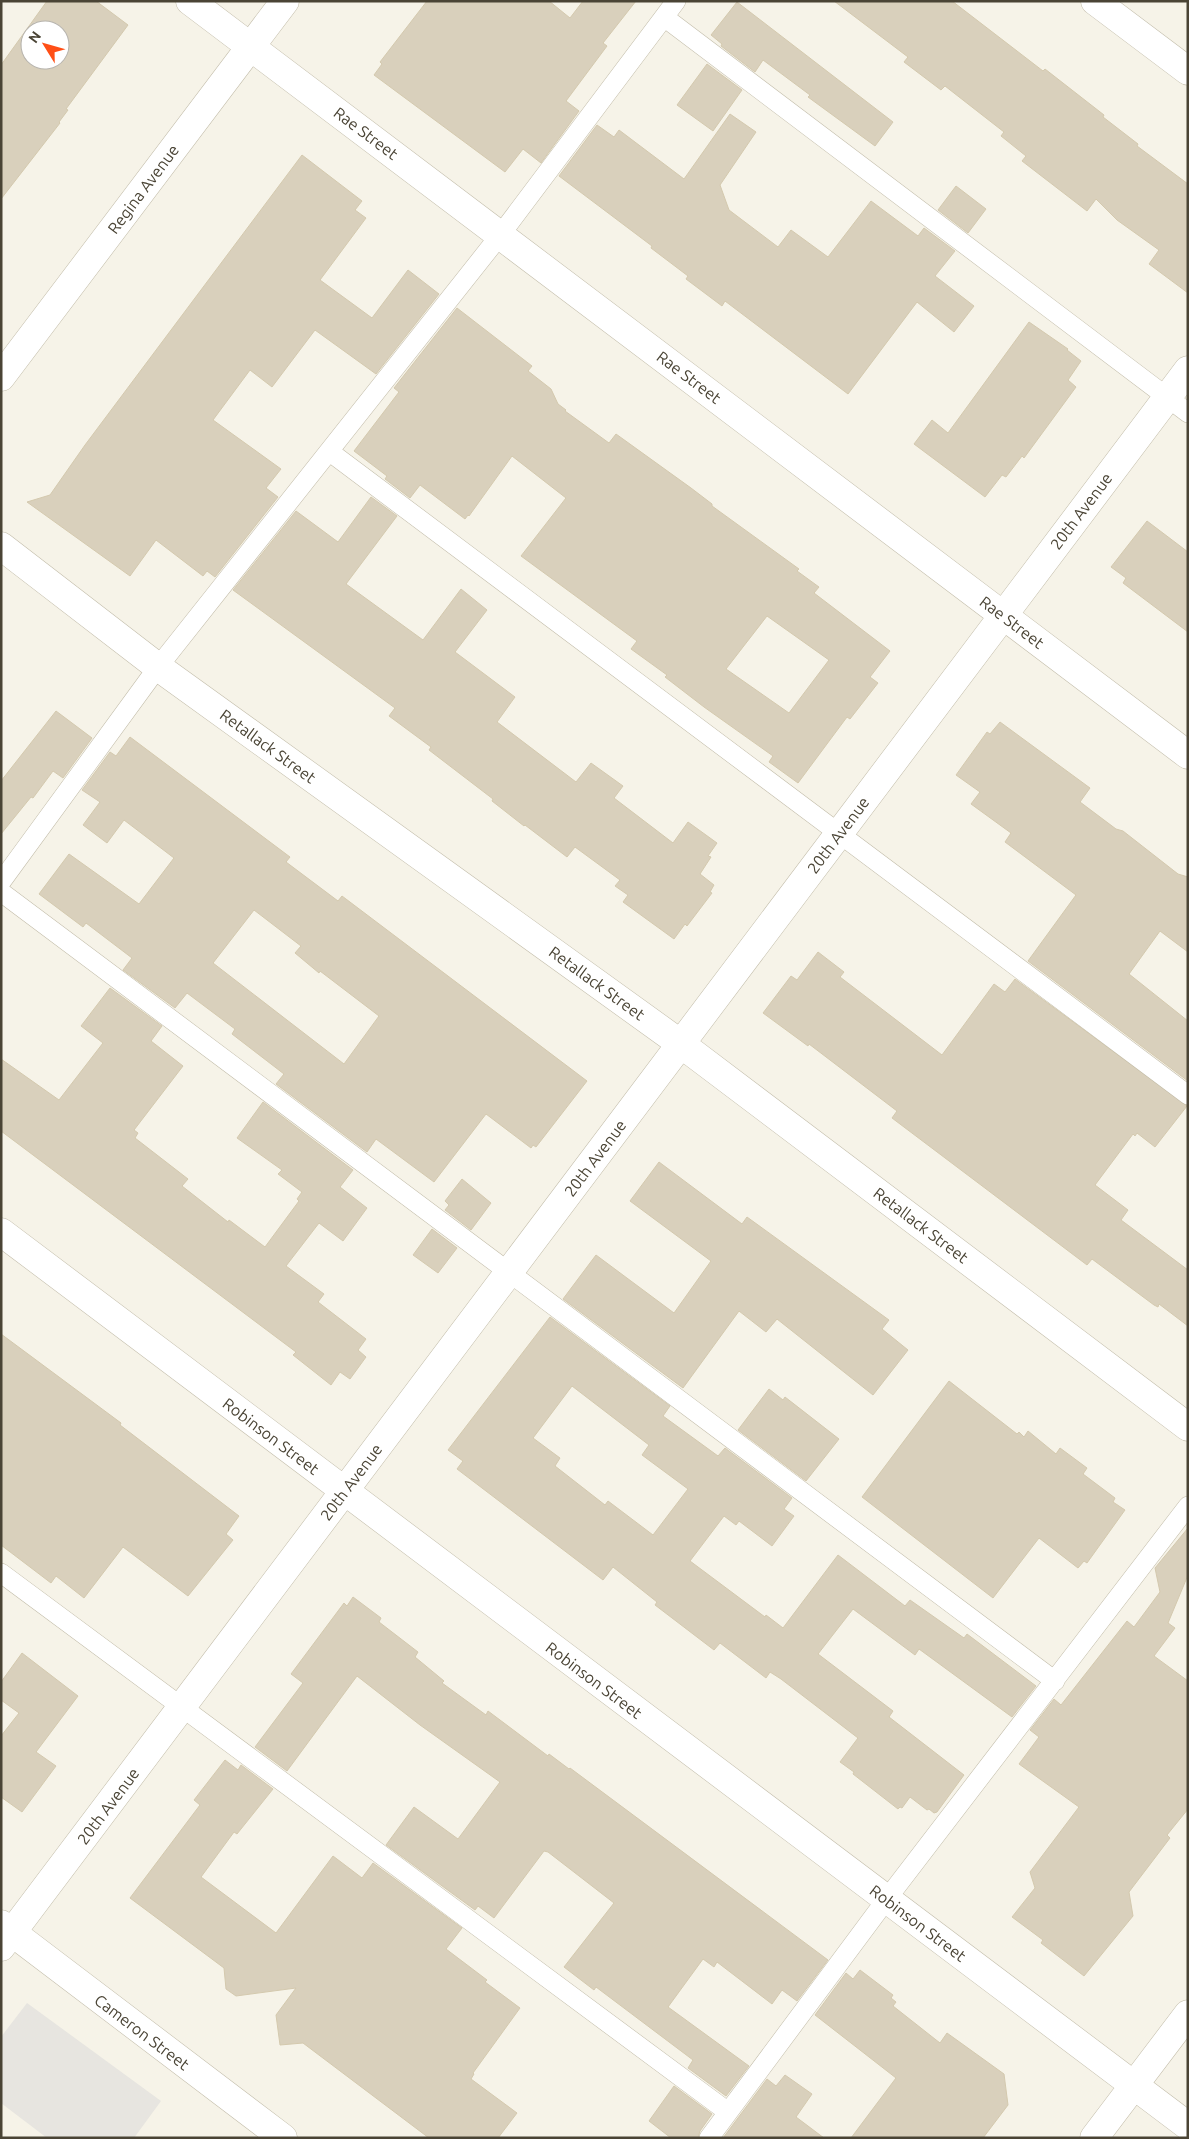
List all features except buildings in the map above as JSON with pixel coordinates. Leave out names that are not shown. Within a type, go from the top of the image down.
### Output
[{"type":"street","name":"Rae Street","points":[[190,1],[1188,754]]},
{"type":"street","name":"Regina Avenue","points":[[1,376],[285,1]]},
{"type":"street","points":[[1095,1],[1188,71]]},
{"type":"street","name":"20th Avenue","points":[[5,1935],[344,1492],[1003,616],[1177,406],[1188,370]]},
{"type":"street","name":"Retallack Street","points":[[1,546],[158,667],[681,1044],[1188,1427]]},
{"type":"street","name":"Robinson Street","points":[[1,1232],[1188,2126]]},
{"type":"street","name":"Cameron Street","points":[[5,1935],[282,2138]]},
{"type":"street","points":[[1094,2138],[1188,2014]]},
{"type":"lane","points":[[1,882],[158,667],[501,234],[676,1]]},
{"type":"lane","points":[[664,17],[1177,406]]},
{"type":"lane","points":[[330,452],[1188,1095]]},
{"type":"lane","points":[[1,892],[510,1271],[1055,1681]]},
{"type":"lane","points":[[709,2138],[886,1900],[1188,1506]]},
{"type":"lane","points":[[1,1573],[728,2112]]},
{"type":"shaded area","points":[[27,2003],[161,2101],[134,2138],[47,2138],[1,2103],[1,2037]]}]
